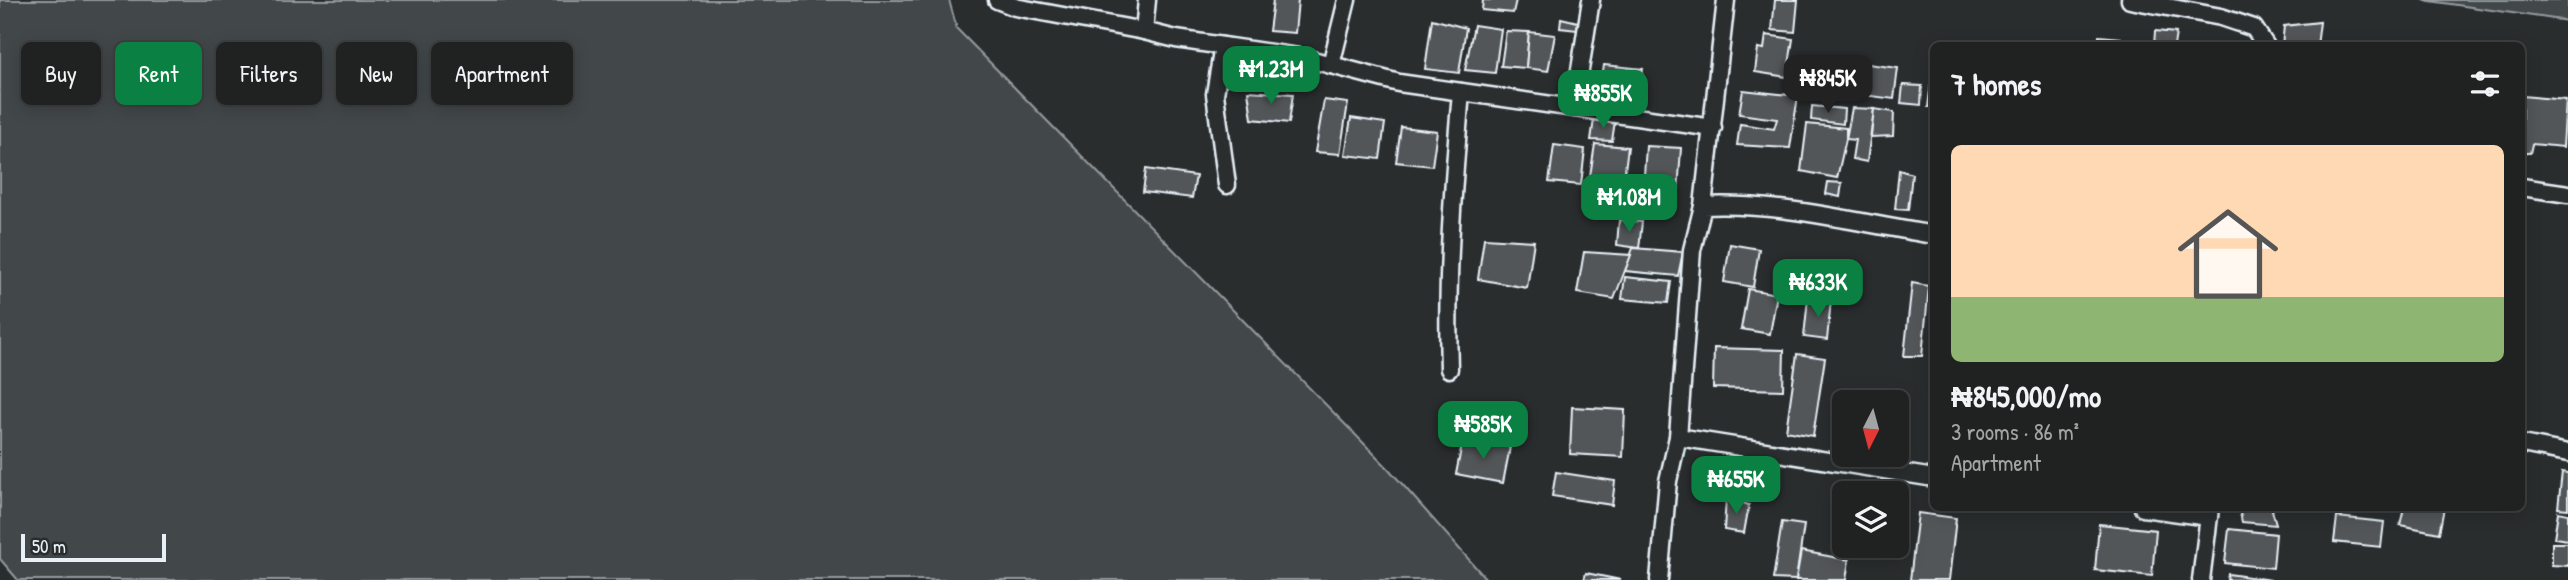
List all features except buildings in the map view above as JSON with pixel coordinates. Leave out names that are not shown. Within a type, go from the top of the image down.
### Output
[{"type":"street","points":[[996,0],[1015,7],[1223,46],[1305,58],[1399,83],[1713,128]]},
{"type":"street","points":[[1144,31],[1147,0]]},
{"type":"street","points":[[1331,65],[1347,0]]},
{"type":"street","points":[[1574,108],[1591,0]]},
{"type":"street","points":[[1658,580],[1668,481],[1678,437],[1692,250],[1703,206],[1726,0]]},
{"type":"street","points":[[2130,0],[2221,17],[2254,29],[2263,42]]},
{"type":"street","points":[[1223,46],[1215,94],[1227,185]]},
{"type":"street","points":[[1449,369],[1449,225],[1461,92]]},
{"type":"street","points":[[2525,187],[2568,194]]},
{"type":"street","points":[[1703,206],[1779,210],[1930,234]]},
{"type":"street","points":[[1678,437],[1930,477]]},
{"type":"street","points":[[2525,445],[2568,453]]},
{"type":"street","points":[[2201,580],[2210,512]]},
{"type":"shaded area","points":[[0,0],[949,0],[957,29],[1387,467],[1487,580],[18,580],[0,559]]},
{"type":"shaded area","points":[[2423,0],[2568,0],[2568,21]]}]
